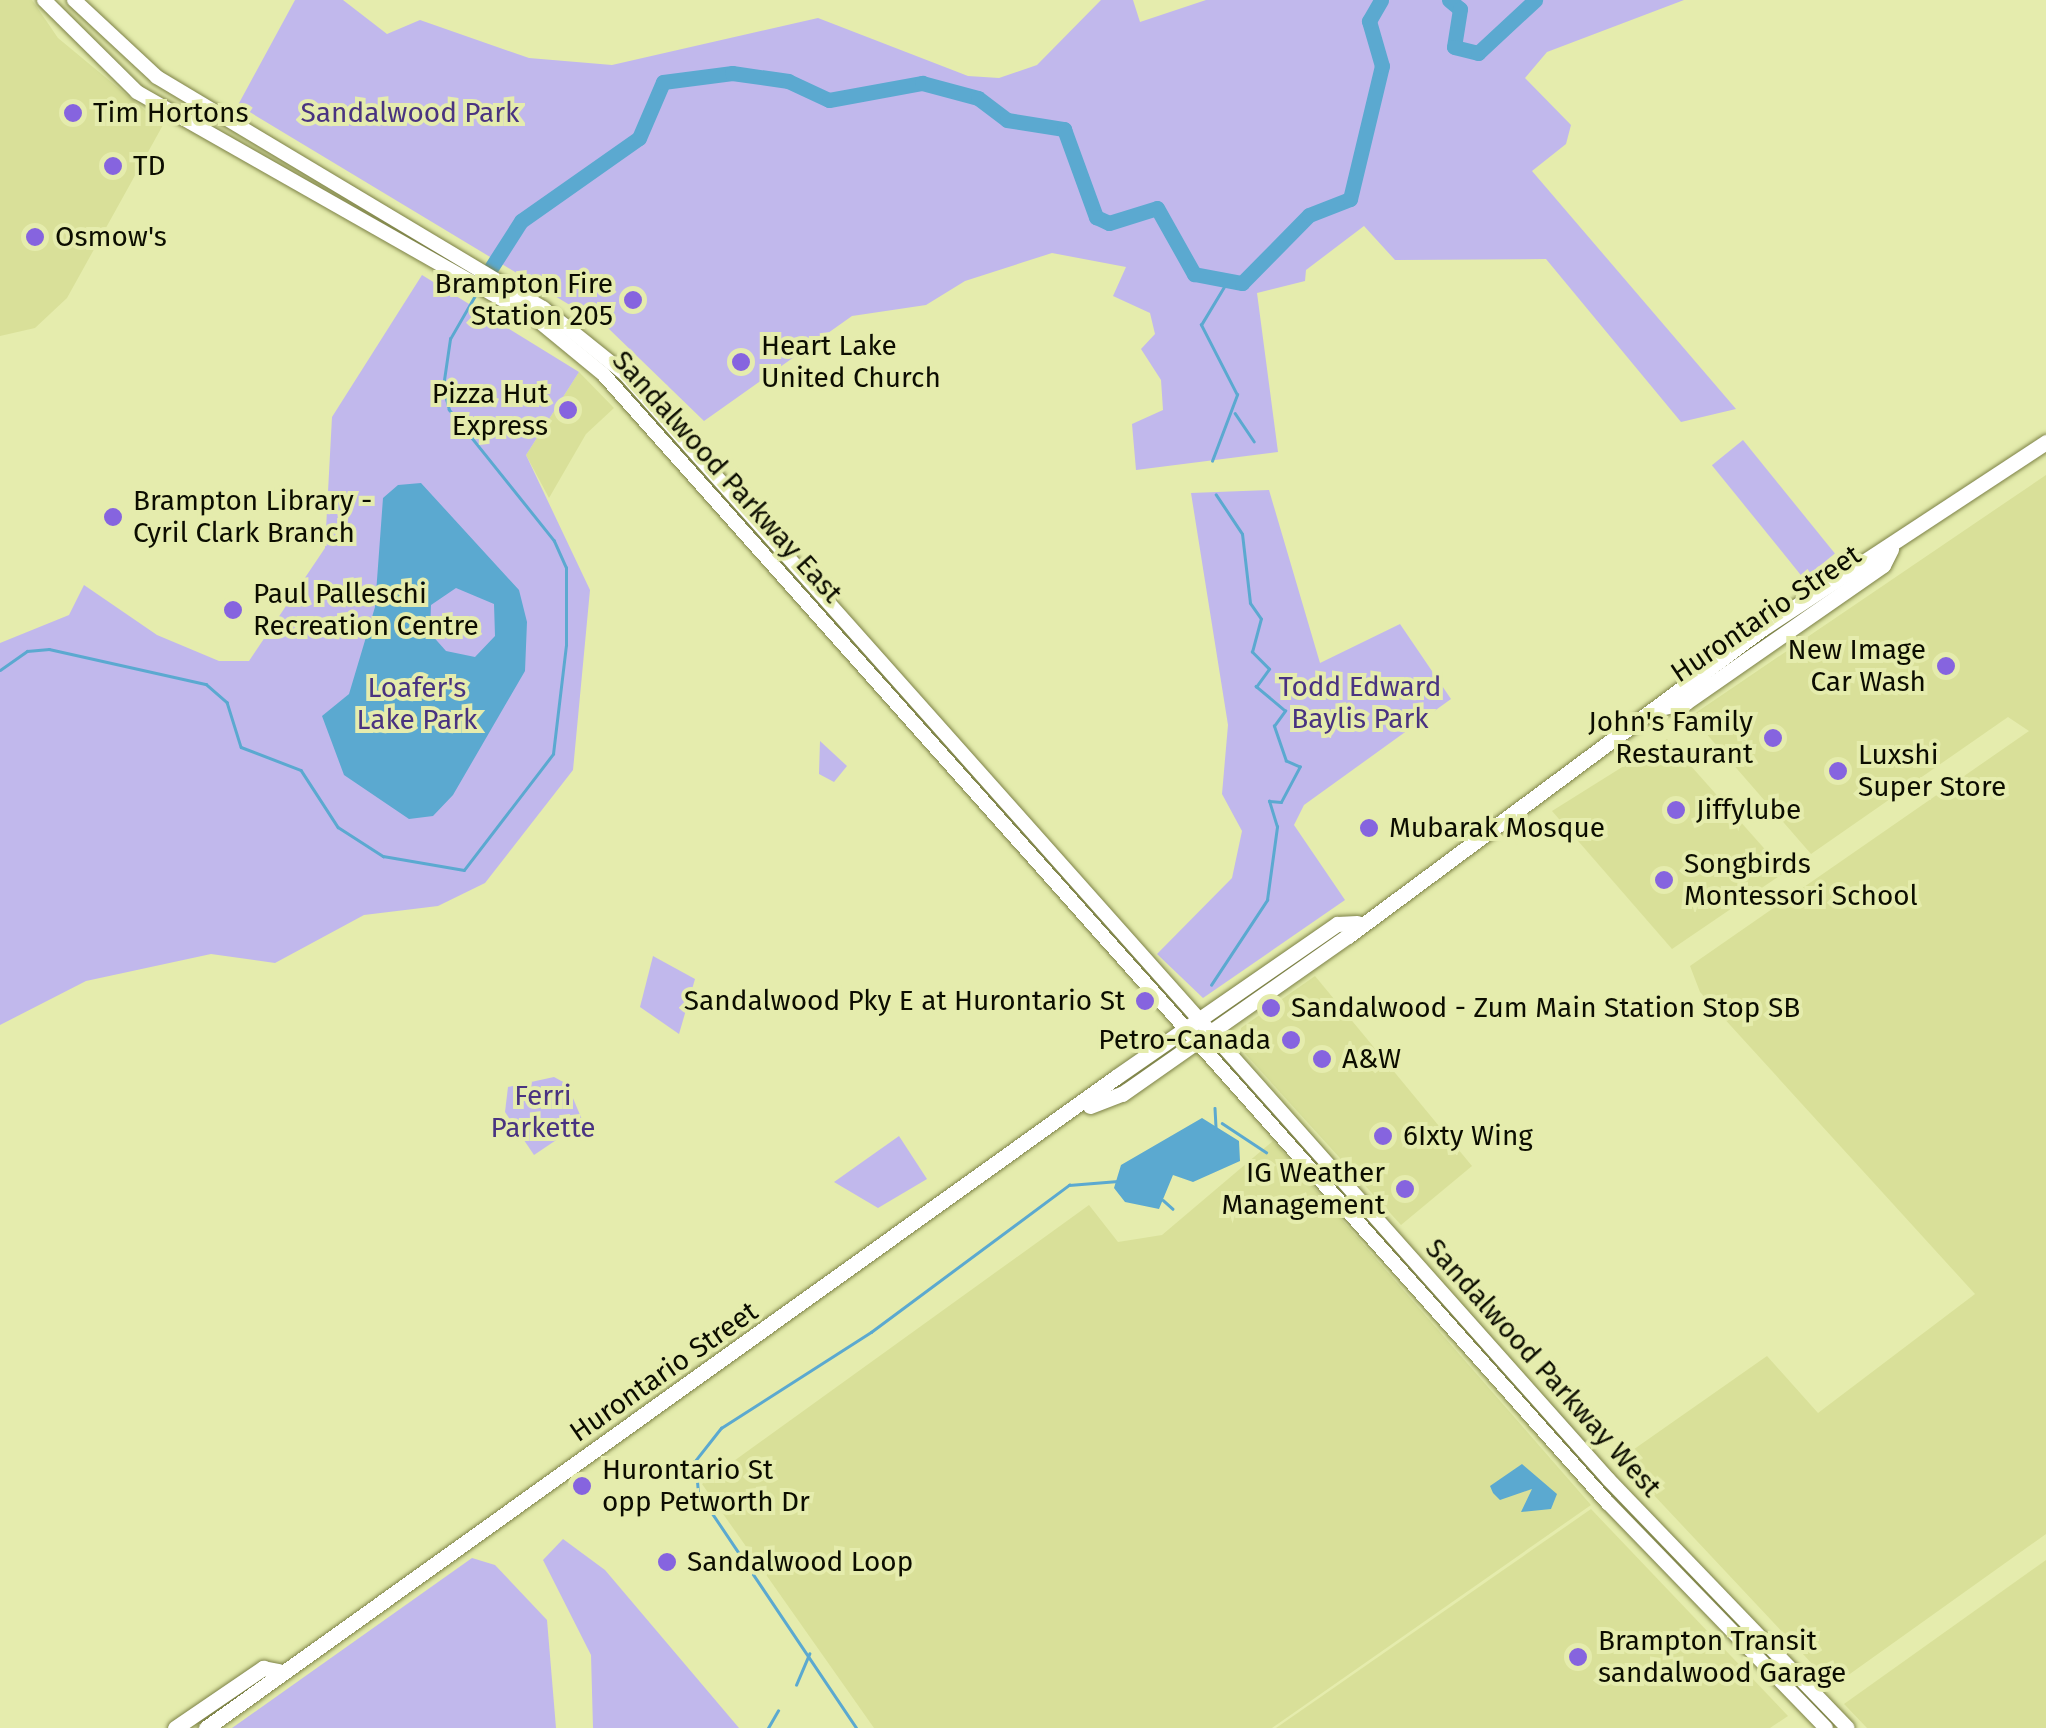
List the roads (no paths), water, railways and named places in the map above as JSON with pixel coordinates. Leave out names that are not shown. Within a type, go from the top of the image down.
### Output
[{"type":"main road","name":"Sandalwood Parkway East","points":[[44,0],[138,92],[494,287],[625,374],[1206,1025]]},
{"type":"main road","name":"Sandalwood Parkway East","points":[[74,0],[157,77],[474,276]]},
{"type":"main road","name":"Sandalwood Parkway East","points":[[494,287],[556,333],[642,414],[1192,1035]]},
{"type":"main road","name":"Hurontario Street","points":[[206,1728],[279,1671],[1077,1110],[1122,1094],[1192,1035],[1660,708],[1686,702],[1884,565],[1891,549],[2046,442]]},
{"type":"main road","name":"Sandalwood Parkway West","points":[[1206,1025],[1609,1480],[1848,1728]]},
{"type":"main road","name":"Sandalwood Parkway West","points":[[1192,1035],[1608,1503],[1826,1728]]},
{"type":"main road","name":"Hurontario Street","points":[[175,1728],[263,1668],[279,1671]]},
{"type":"water","points":[[421,483],[519,590],[527,622],[525,671],[453,795],[433,816],[409,819],[344,775],[322,716],[349,694],[375,607],[383,498],[398,485]],"holes":[[[456,588],[494,604],[495,636],[475,657],[446,651],[430,633],[431,605]]]},
{"type":"water","points":[[1202,1118],[1239,1141],[1240,1161],[1193,1182],[1173,1175],[1159,1209],[1125,1202],[1114,1188],[1121,1165]]},
{"type":"water","points":[[1522,1464],[1557,1494],[1551,1509],[1521,1512],[1532,1489],[1500,1500],[1493,1493],[1490,1486]]},
{"type":"waterway","points":[[491,268],[521,221],[639,138],[663,82],[732,73],[788,81],[829,100],[922,83],[978,98],[1007,120],[1064,129],[1096,217],[1109,223],[1157,208],[1194,274],[1242,283],[1309,215],[1350,199],[1382,66],[1369,21],[1381,0]]},
{"type":"waterway","points":[[1449,0],[1460,9],[1454,47],[1478,53],[1535,0]]},
{"type":"waterway","points":[[1212,461],[1237,395],[1201,325],[1225,285]]},
{"type":"waterway","points":[[0,670],[27,651],[49,649],[206,684],[227,702],[241,747],[301,770],[338,827],[383,856],[464,870],[553,754],[566,645],[566,568],[554,541],[449,410],[443,387],[450,339],[477,292]]},
{"type":"waterway","points":[[1235,413],[1254,441]]},
{"type":"waterway","points":[[1211,985],[1267,900],[1277,827],[1269,801],[1281,802],[1300,767],[1286,761],[1274,726],[1285,711],[1256,687],[1269,669],[1252,652],[1261,619],[1250,603],[1242,534],[1216,495]]},
{"type":"waterway","points":[[1215,1108],[1216,1129]]},
{"type":"waterway","points":[[1222,1123],[1266,1152]]},
{"type":"waterway","points":[[856,1728],[698,1493],[695,1461],[721,1428],[871,1332],[1069,1185],[1118,1181]]},
{"type":"waterway","points":[[1163,1200],[1173,1209]]},
{"type":"waterway","points":[[680,1461],[693,1461]]},
{"type":"waterway","points":[[796,1685],[809,1654]]},
{"type":"waterway","points":[[768,1728],[778,1711]]},
{"type":"place","name":"Tim Hortons","points":[[73,113]]},
{"type":"place","name":"TD","points":[[113,166]]},
{"type":"place","name":"Osmow's","points":[[35,237]]},
{"type":"place","name":"Brampton Fire Station 205","points":[[633,300]]},
{"type":"place","name":"Heart Lake United Church","points":[[741,362]]},
{"type":"place","name":"Pizza Hut Express","points":[[568,410]]},
{"type":"place","name":"Brampton Library - Cyril Clark Branch","points":[[113,517]]},
{"type":"place","name":"Paul Palleschi Recreation Centre","points":[[233,610]]},
{"type":"place","name":"New Image Car Wash","points":[[1946,666]]},
{"type":"place","name":"John's Family Restaurant","points":[[1773,738]]},
{"type":"place","name":"Luxshi Super Store","points":[[1838,771]]},
{"type":"place","name":"Jiffylube","points":[[1676,810]]},
{"type":"place","name":"Mubarak Mosque","points":[[1369,828]]},
{"type":"place","name":"Songbirds Montessori School","points":[[1664,880]]},
{"type":"place","name":"Sandalwood Pky E at Hurontario St","points":[[1145,1001]]},
{"type":"place","name":"Sandalwood - Zum Main Station Stop SB","points":[[1271,1008]]},
{"type":"place","name":"Petro-Canada","points":[[1291,1040]]},
{"type":"place","name":"A&W","points":[[1322,1059]]},
{"type":"place","name":"6Ixty Wing","points":[[1383,1136]]},
{"type":"place","name":"IG Weather Management","points":[[1405,1189]]},
{"type":"place","name":"Hurontario St opp Petworth Dr","points":[[582,1486]]},
{"type":"place","name":"Sandalwood Loop","points":[[667,1562]]},
{"type":"place","name":"Brampton Transit sandalwood Garage","points":[[1578,1657]]},
{"type":"park label","name":"Sandalwood Park","points":[[410,113]]},
{"type":"park label","name":"Todd Edward Baylis Park","points":[[1360,703]]},
{"type":"park label","name":"Loafer's Lake Park","points":[[417,704]]},
{"type":"park label","name":"Ferri Parkette","points":[[543,1112]]}]
